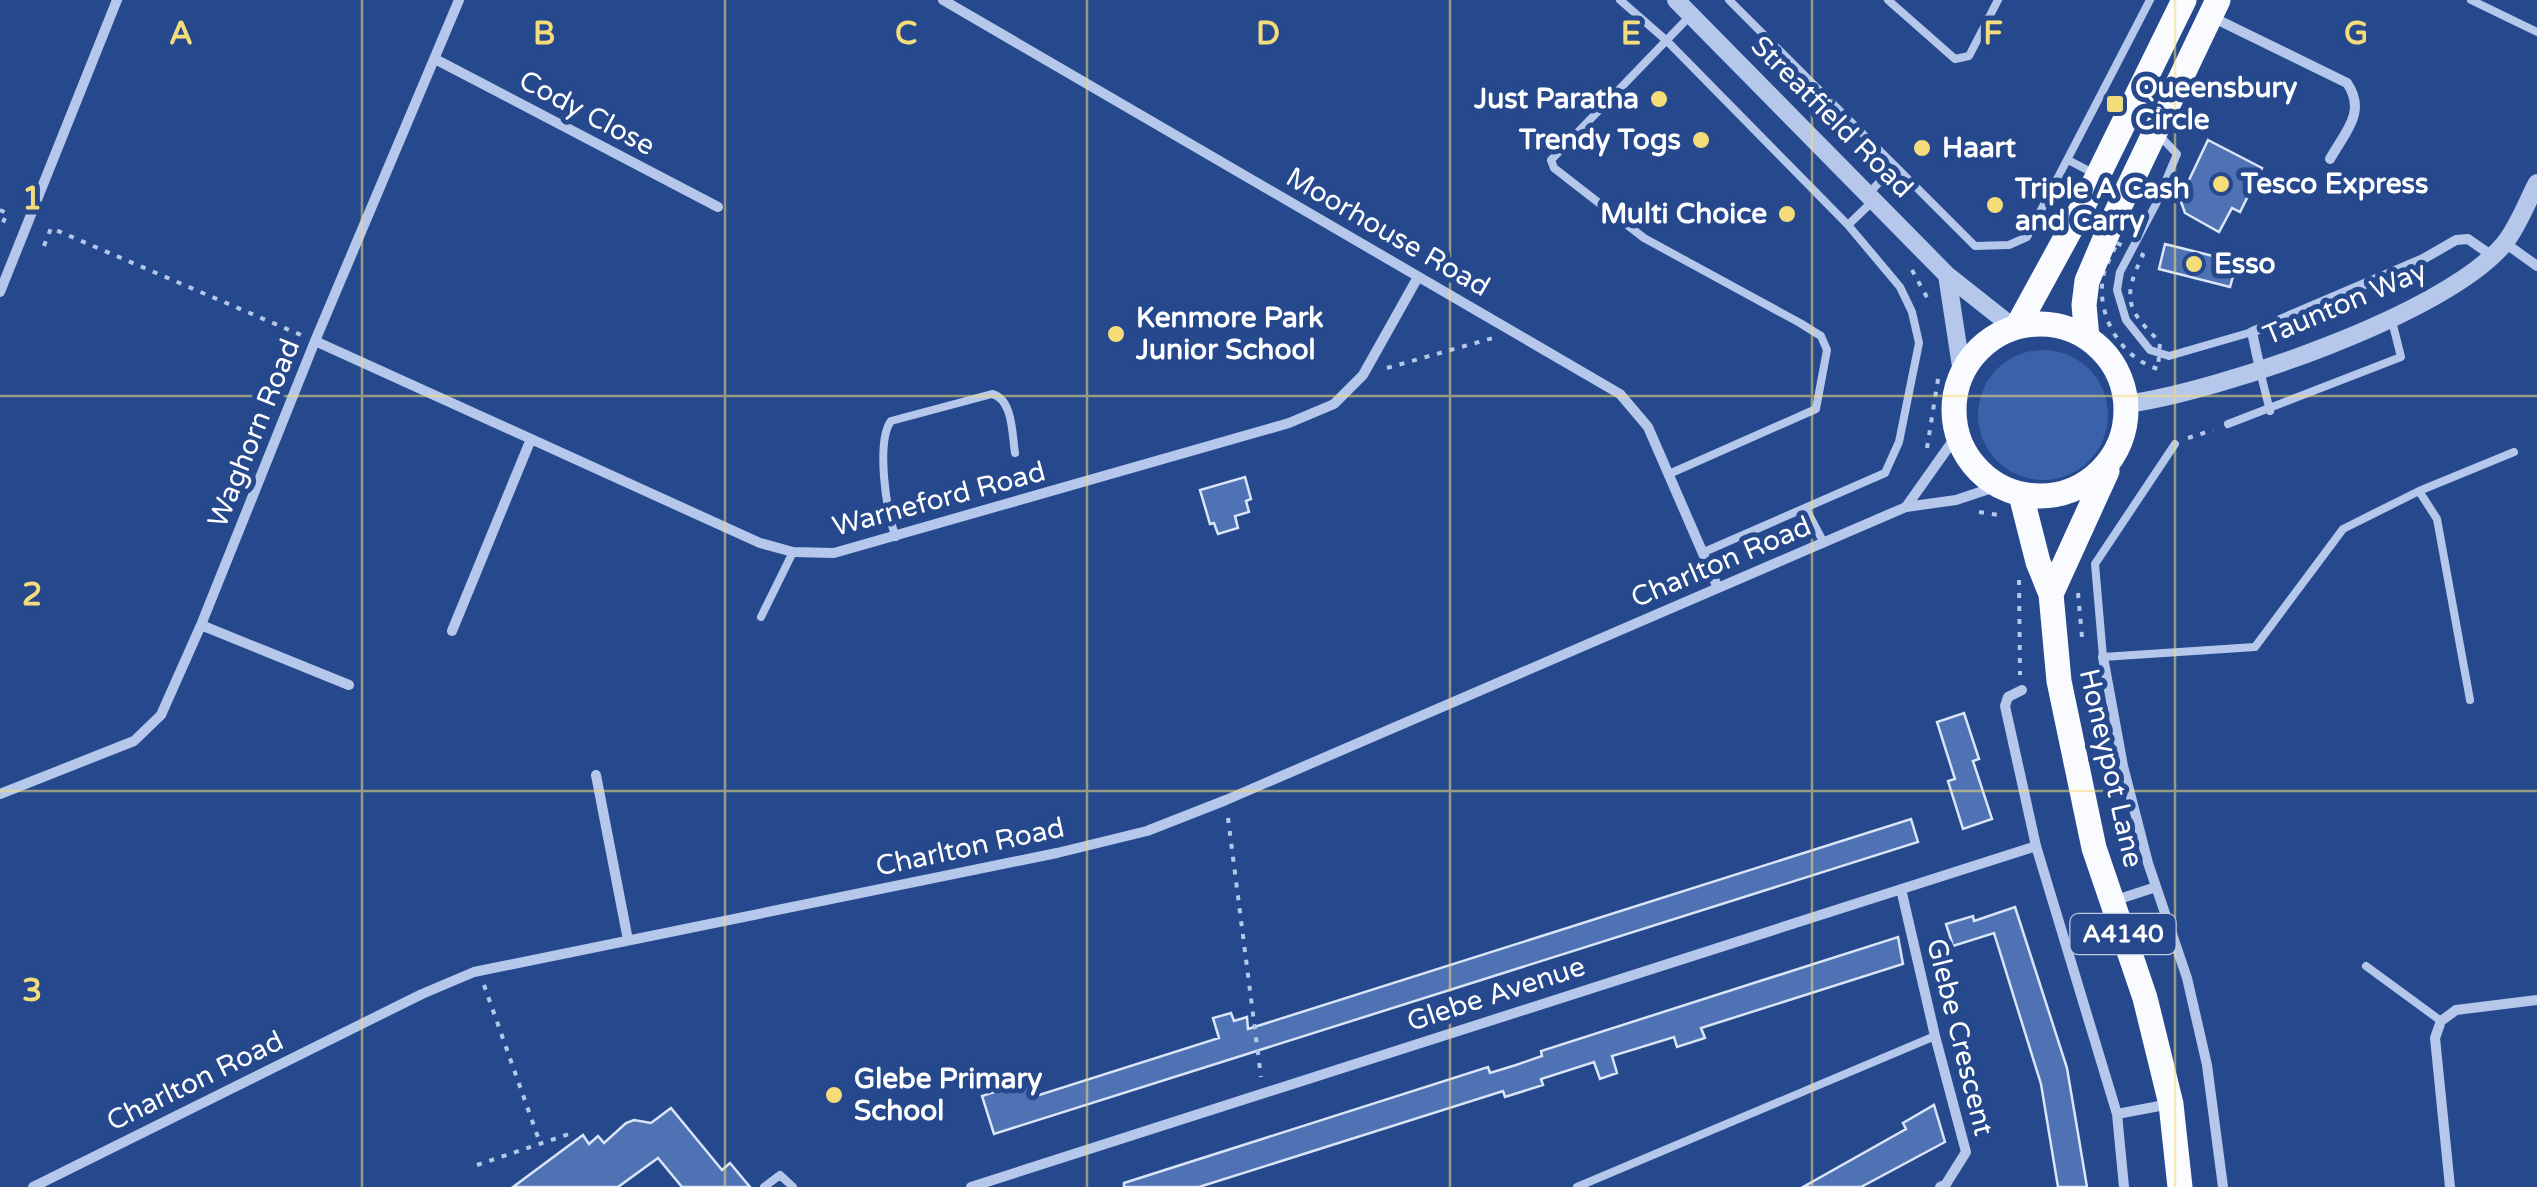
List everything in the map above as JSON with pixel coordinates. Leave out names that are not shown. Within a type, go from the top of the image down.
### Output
[{"type":"main road","points":[[2016,327],[2098,175],[2184,0]]},
{"type":"main road","points":[[2087,338],[2087,281],[2112,220],[2214,8]]},
{"type":"main road","points":[[2016,327],[2065,327],[2087,338],[2109,358],[2123,383],[2127,404],[2123,438],[2111,461],[2094,480],[2071,492],[2050,497],[2009,490],[1980,472],[1957,435],[1955,393],[1962,374],[1987,342],[2016,327]]},
{"type":"main road","name":"Honeypot Lane","points":[[2051,594],[2111,461]]},
{"type":"main road","name":"Honeypot Lane","points":[[2009,490],[2051,594],[2059,682],[2094,848],[2145,998],[2171,1104],[2180,1187]]},
{"type":"street","points":[[0,292],[117,0]]},
{"type":"street","name":"Waghorn Road","points":[[0,794],[134,740],[161,715],[202,625],[315,341],[459,0]]},
{"type":"street","name":"Moorhouse Road","points":[[942,0],[1620,394],[1648,427],[1718,588]]},
{"type":"street","name":"Streatfield Road","points":[[1676,0],[1947,275],[2016,327]]},
{"type":"street","points":[[2214,8],[2348,83],[2356,96],[2357,112],[2330,159]]},
{"type":"street","name":"Cody Close","points":[[435,59],[718,207]]},
{"type":"street","name":"Taunton Way","points":[[2127,404],[2160,400],[2260,370],[2392,318],[2452,287],[2498,249],[2537,183]]},
{"type":"street","points":[[2260,370],[2252,332],[2423,260],[2456,240],[2468,239],[2537,266]]},
{"type":"street","points":[[1947,275],[1962,374]]},
{"type":"street","name":"Warneford Road","points":[[315,341],[760,543],[793,552],[834,553],[1289,422],[1334,404],[1363,375],[1418,276]]},
{"type":"street","points":[[1906,507],[1957,435]]},
{"type":"street","points":[[452,631],[531,438]]},
{"type":"street","name":"Charlton Road","points":[[33,1187],[422,994],[480,971],[1057,854],[1147,830],[1226,800],[1906,507],[2009,490]]},
{"type":"street","points":[[202,625],[349,685]]},
{"type":"street","points":[[2103,657],[2123,766],[2156,887],[2187,978],[2203,1047],[2223,1187]]},
{"type":"street","points":[[2022,690],[2008,696],[2005,706],[2036,846],[2117,1114],[2124,1187]]},
{"type":"street","points":[[596,775],[628,940]]},
{"type":"street","name":"Glebe Avenue","points":[[971,1187],[2036,846]]},
{"type":"street","points":[[2112,902],[2156,887]]},
{"type":"street","name":"Glebe Crescent","points":[[1901,889],[1966,1152],[1946,1184],[1940,1187]]},
{"type":"street","points":[[2450,1187],[2435,1038],[2441,1021],[2456,1010],[2537,1000]]},
{"type":"street","points":[[2117,1114],[2171,1104]]},
{"type":"lane","points":[[1620,0],[1667,41],[1848,224],[1900,287],[1912,312],[1919,343],[1898,442],[1885,473],[1704,552]]},
{"type":"lane","points":[[1729,0],[1975,246],[2009,245],[2027,237],[2150,0]]},
{"type":"lane","points":[[1888,0],[1955,58],[1969,56],[1998,0]]},
{"type":"lane","points":[[2471,0],[2537,32]]},
{"type":"lane","points":[[1670,474],[1816,409],[1827,350],[1821,336],[1644,238],[1554,168],[1551,160],[1692,14]]},
{"type":"lane","points":[[2156,132],[2178,154],[2120,272],[2120,306],[2141,342],[2159,355],[2189,351],[2252,332]]},
{"type":"lane","points":[[2068,160],[2098,175]]},
{"type":"lane","points":[[1848,224],[1894,166]]},
{"type":"lane","points":[[2228,424],[2401,357],[2392,318]]},
{"type":"lane","points":[[2260,370],[2270,410]]},
{"type":"lane","points":[[896,537],[888,518],[885,458],[886,428],[891,421],[992,394],[1001,396],[1015,453]]},
{"type":"lane","points":[[2175,444],[2094,564],[2103,657],[2255,647],[2343,530],[2420,490],[2514,452]]},
{"type":"lane","points":[[2420,490],[2437,519],[2470,700]]},
{"type":"lane","points":[[1806,509],[1824,542]]},
{"type":"lane","points":[[761,617],[793,552]]},
{"type":"lane","points":[[2366,966],[2441,1021]]},
{"type":"lane","points":[[1577,1187],[1935,1036]]},
{"type":"lane","points":[[764,1187],[780,1175],[793,1187]]},
{"type":"path","points":[[0,210],[7,213],[0,230]]},
{"type":"path","points":[[44,246],[52,228],[315,341]]},
{"type":"path","points":[[2117,243],[2143,254],[2131,279],[2131,309],[2160,342],[2159,355]]},
{"type":"path","points":[[1363,375],[1516,332]]},
{"type":"path","points":[[2175,444],[2228,424]]},
{"type":"path","points":[[1964,512],[1998,514],[2007,522]]},
{"type":"path","points":[[2018,579],[2022,690]]},
{"type":"path","points":[[2081,624],[2082,637]]},
{"type":"path","points":[[2021,640],[2032,639]]},
{"type":"path","points":[[1226,800],[1262,1092]]},
{"type":"path","points":[[480,971],[540,1143]]},
{"type":"path","points":[[477,1165],[575,1132]]},
{"type":"shaded area","points":[[2043,350],[2068,355],[2089,369],[2103,390],[2108,415],[2103,440],[2089,461],[2068,475],[2043,480],[2018,475],[1997,461],[1983,440],[1978,415],[1983,390],[1997,369],[2018,355]]},
{"type":"building","name":"Tesco Express","points":[[2208,140],[2262,168],[2240,212],[2232,208],[2219,232],[2185,213],[2180,199]]},
{"type":"building","points":[[2165,244],[2237,262],[2230,287],[2159,269]]},
{"type":"building","points":[[1245,477],[1251,499],[1246,501],[1249,512],[1235,516],[1238,528],[1218,534],[1214,523],[1210,524],[1200,490]]},
{"type":"building","points":[[1964,713],[1979,759],[1973,761],[1992,819],[1963,829],[1948,781],[1955,779],[1937,722]]},
{"type":"building","points":[[1911,819],[1918,842],[994,1134],[982,1096],[1028,1081],[1033,1097],[1219,1038],[1213,1018],[1231,1013],[1234,1021],[1247,1017],[1248,1029]]},
{"type":"building","points":[[2015,907],[2067,1068],[2087,1187],[2058,1187],[2041,1084],[1994,933],[1953,946],[1946,924],[1973,916],[1974,921]]},
{"type":"building","points":[[1898,937],[1903,964],[1701,1028],[1705,1038],[1677,1047],[1674,1037],[1612,1056],[1617,1073],[1600,1079],[1594,1062],[1541,1079],[1543,1085],[1505,1097],[1503,1091],[1199,1187],[1124,1187],[1124,1183],[1488,1067],[1490,1073],[1516,1065],[1542,1056],[1541,1051]]},
{"type":"building","points":[[1934,1105],[1945,1142],[1861,1187],[1803,1187],[1906,1129],[1903,1123]]},
{"type":"building","points":[[671,1108],[722,1170],[730,1163],[750,1187],[682,1187],[658,1158],[618,1187],[513,1187],[583,1135],[589,1144],[598,1136],[604,1143],[626,1123],[651,1123]]},
{"type":"place","name":"Just Paratha","points":[[1659,99]]},
{"type":"place","name":"Queensbury Circle","points":[[2115,104]]},
{"type":"place","name":"Trendy Togs","points":[[1701,140]]},
{"type":"place","name":"Haart","points":[[1922,148]]},
{"type":"place","name":"Tesco Express","points":[[2221,184]]},
{"type":"place","name":"Triple A Cash and Carry","points":[[1995,205]]},
{"type":"place","name":"Multi Choice","points":[[1787,214]]},
{"type":"place","name":"Esso","points":[[2194,264]]},
{"type":"place","name":"Kenmore Park Junior School","points":[[1116,334]]},
{"type":"place","name":"Glebe Primary School","points":[[834,1095]]}]
